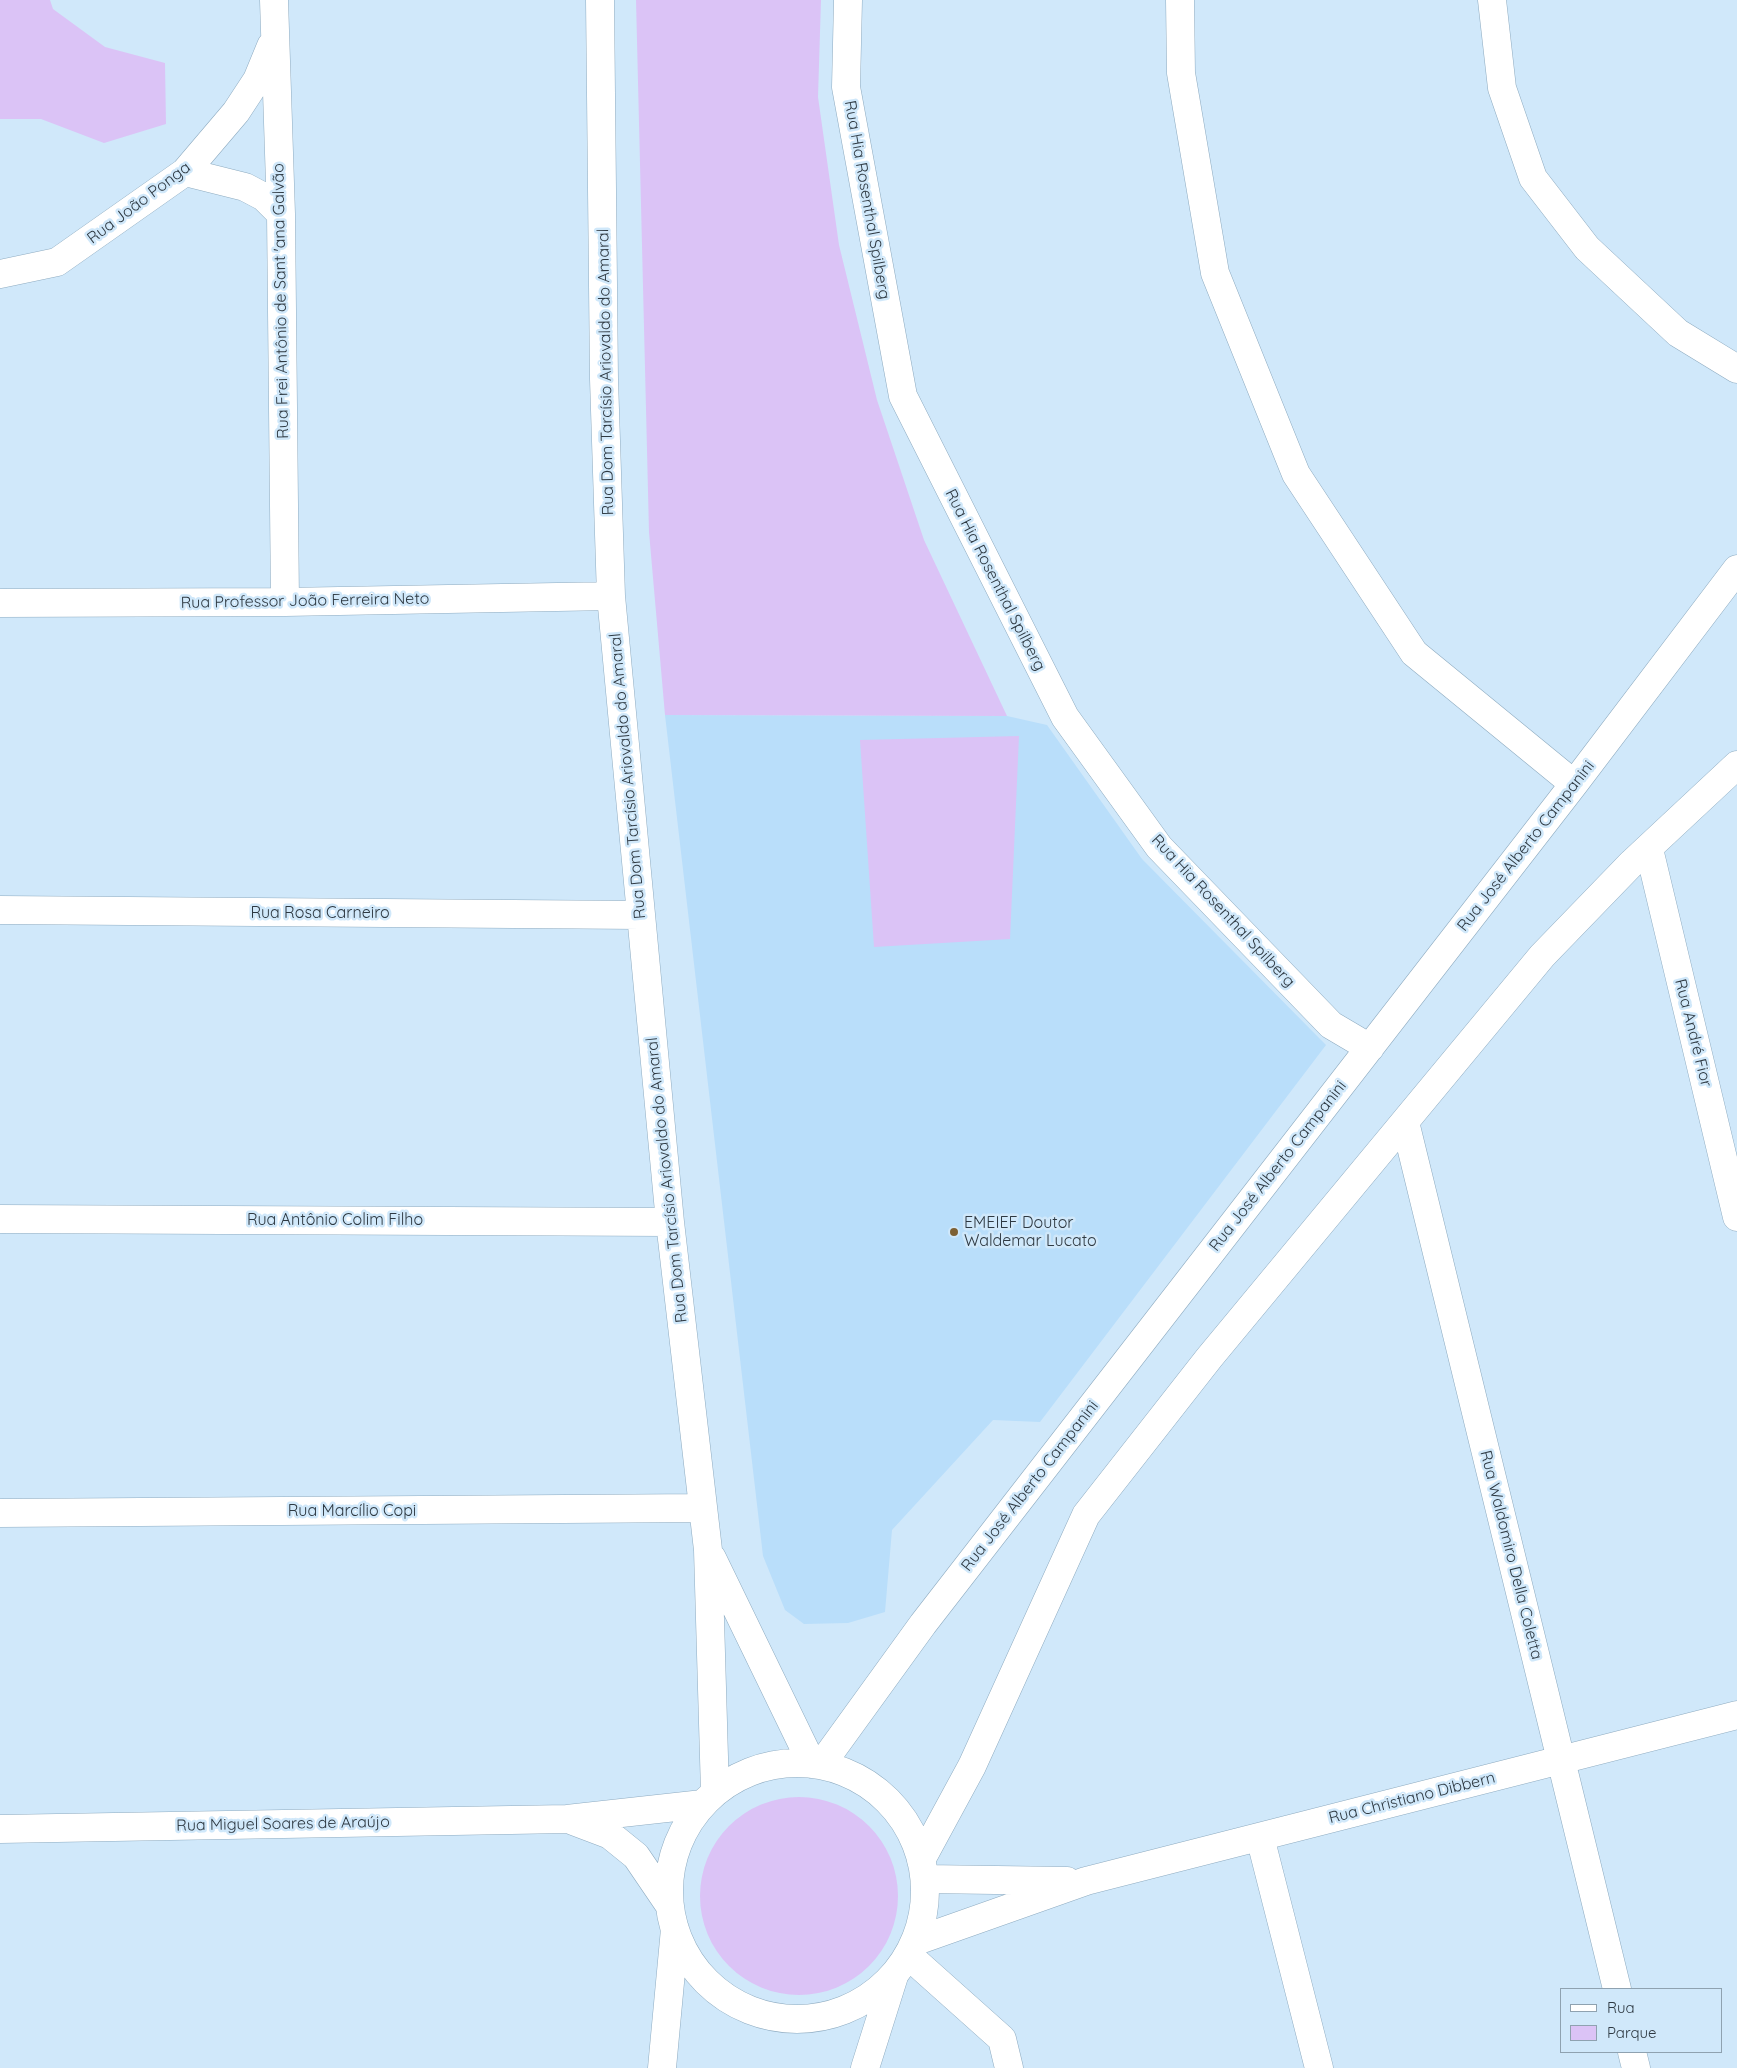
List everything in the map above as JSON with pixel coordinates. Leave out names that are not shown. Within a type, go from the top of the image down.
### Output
[{"type":"street","name":"Rua Frei Antônio de Sant 'ana Galvão","points":[[274,0],[281,214],[285,602]]},
{"type":"street","name":"Rua Dom Tarcísio Ariovaldo do Amaral","points":[[600,0],[604,379],[611,596],[670,1222],[708,1550],[709,1798]]},
{"type":"street","name":"Rua Hia Rosenthal Spilberg","points":[[848,0],[846,87],[903,396],[1065,717],[1159,847],[1331,1024],[1370,1048]]},
{"type":"street","points":[[1180,0],[1181,73],[1215,273],[1296,474],[1414,653],[1574,784]]},
{"type":"street","points":[[1492,0],[1502,88],[1533,178],[1594,254],[1678,333],[1737,369]]},
{"type":"street","name":"Rua João Ponga","points":[[0,274],[57,262],[185,172],[236,112],[257,80],[275,36]]},
{"type":"street","points":[[185,172],[245,187],[264,197],[281,214]]},
{"type":"street","name":"Rua José Alberto Campanini","points":[[817,1764],[1574,784],[1737,569]]},
{"type":"street","name":"Rua Professor João Ferreira Neto","points":[[0,603],[285,602],[611,596]]},
{"type":"street","points":[[923,1869],[1086,1515],[1209,1358],[1542,956],[1631,864],[1737,765]]},
{"type":"street","name":"Rua André Fior","points":[[1649,849],[1737,1217]]},
{"type":"street","name":"Rua Rosa Carneiro","points":[[0,910],[641,915]]},
{"type":"street","name":"Rua Waldomiro Della Coletta","points":[[1405,1122],[1617,1988]]},
{"type":"street","name":"Rua Antônio Colim Filho","points":[[0,1219],[670,1222]]},
{"type":"street","name":"Rua Marcílio Copi","points":[[0,1513],[703,1508]]},
{"type":"street","name":"Rua Dom Tarcísio Ariovaldo do Amaral","points":[[708,1550],[817,1764]]},
{"type":"street","name":"Rua Christiano Dibbern","points":[[672,1918],[696,1969],[728,2000],[770,2018],[816,2019],[859,2004],[907,1957],[1086,1881],[1737,1715]]},
{"type":"street","points":[[662,2068],[672,1918],[671,1869],[682,1834],[709,1798],[744,1774],[777,1764],[817,1764],[866,1783],[901,1816],[923,1869],[926,1899],[907,1957],[865,2068]]},
{"type":"street","name":"Rua Miguel Soares de Araújo","points":[[0,1829],[566,1819],[709,1798]]},
{"type":"street","name":"Rua Miguel Soares de Araújo","points":[[566,1819],[610,1835],[636,1856],[672,1918]]},
{"type":"street","points":[[1260,1837],[1319,2068]]},
{"type":"street","name":"Rua Christiano Dibbern","points":[[923,1869],[1086,1881]]},
{"type":"street","points":[[907,1957],[1002,2040],[1009,2068]]},
{"type":"street","points":[[1632,2053],[1636,2068]]},
{"type":"shaded area","name":"EMEIEF Doutor Waldemar Lucato","points":[[665,715],[1007,716],[1047,725],[1142,859],[1326,1045],[1040,1422],[993,1420],[892,1530],[885,1612],[848,1623],[804,1624],[785,1610],[763,1556]]},
{"type":"green space","points":[[0,0],[50,0],[53,9],[105,47],[165,63],[166,124],[104,143],[41,119],[0,119]]},
{"type":"green space","points":[[636,0],[821,0],[818,97],[839,245],[877,400],[924,540],[1007,716],[665,715],[649,532]]},
{"type":"green space","points":[[1019,736],[1010,939],[874,947],[860,740]]},
{"type":"green space","points":[[799,1797],[818,1799],[837,1805],[854,1814],[869,1826],[881,1841],[890,1858],[896,1877],[898,1896],[896,1915],[890,1934],[881,1951],[869,1966],[854,1978],[837,1987],[818,1993],[799,1995],[780,1993],[761,1987],[744,1978],[729,1966],[717,1951],[708,1934],[702,1915],[700,1896],[702,1877],[708,1858],[717,1841],[729,1826],[744,1814],[761,1805],[780,1799]]},
{"type":"place","name":"EMEIEF Doutor Waldemar Lucato","points":[[954,1232]]}]
